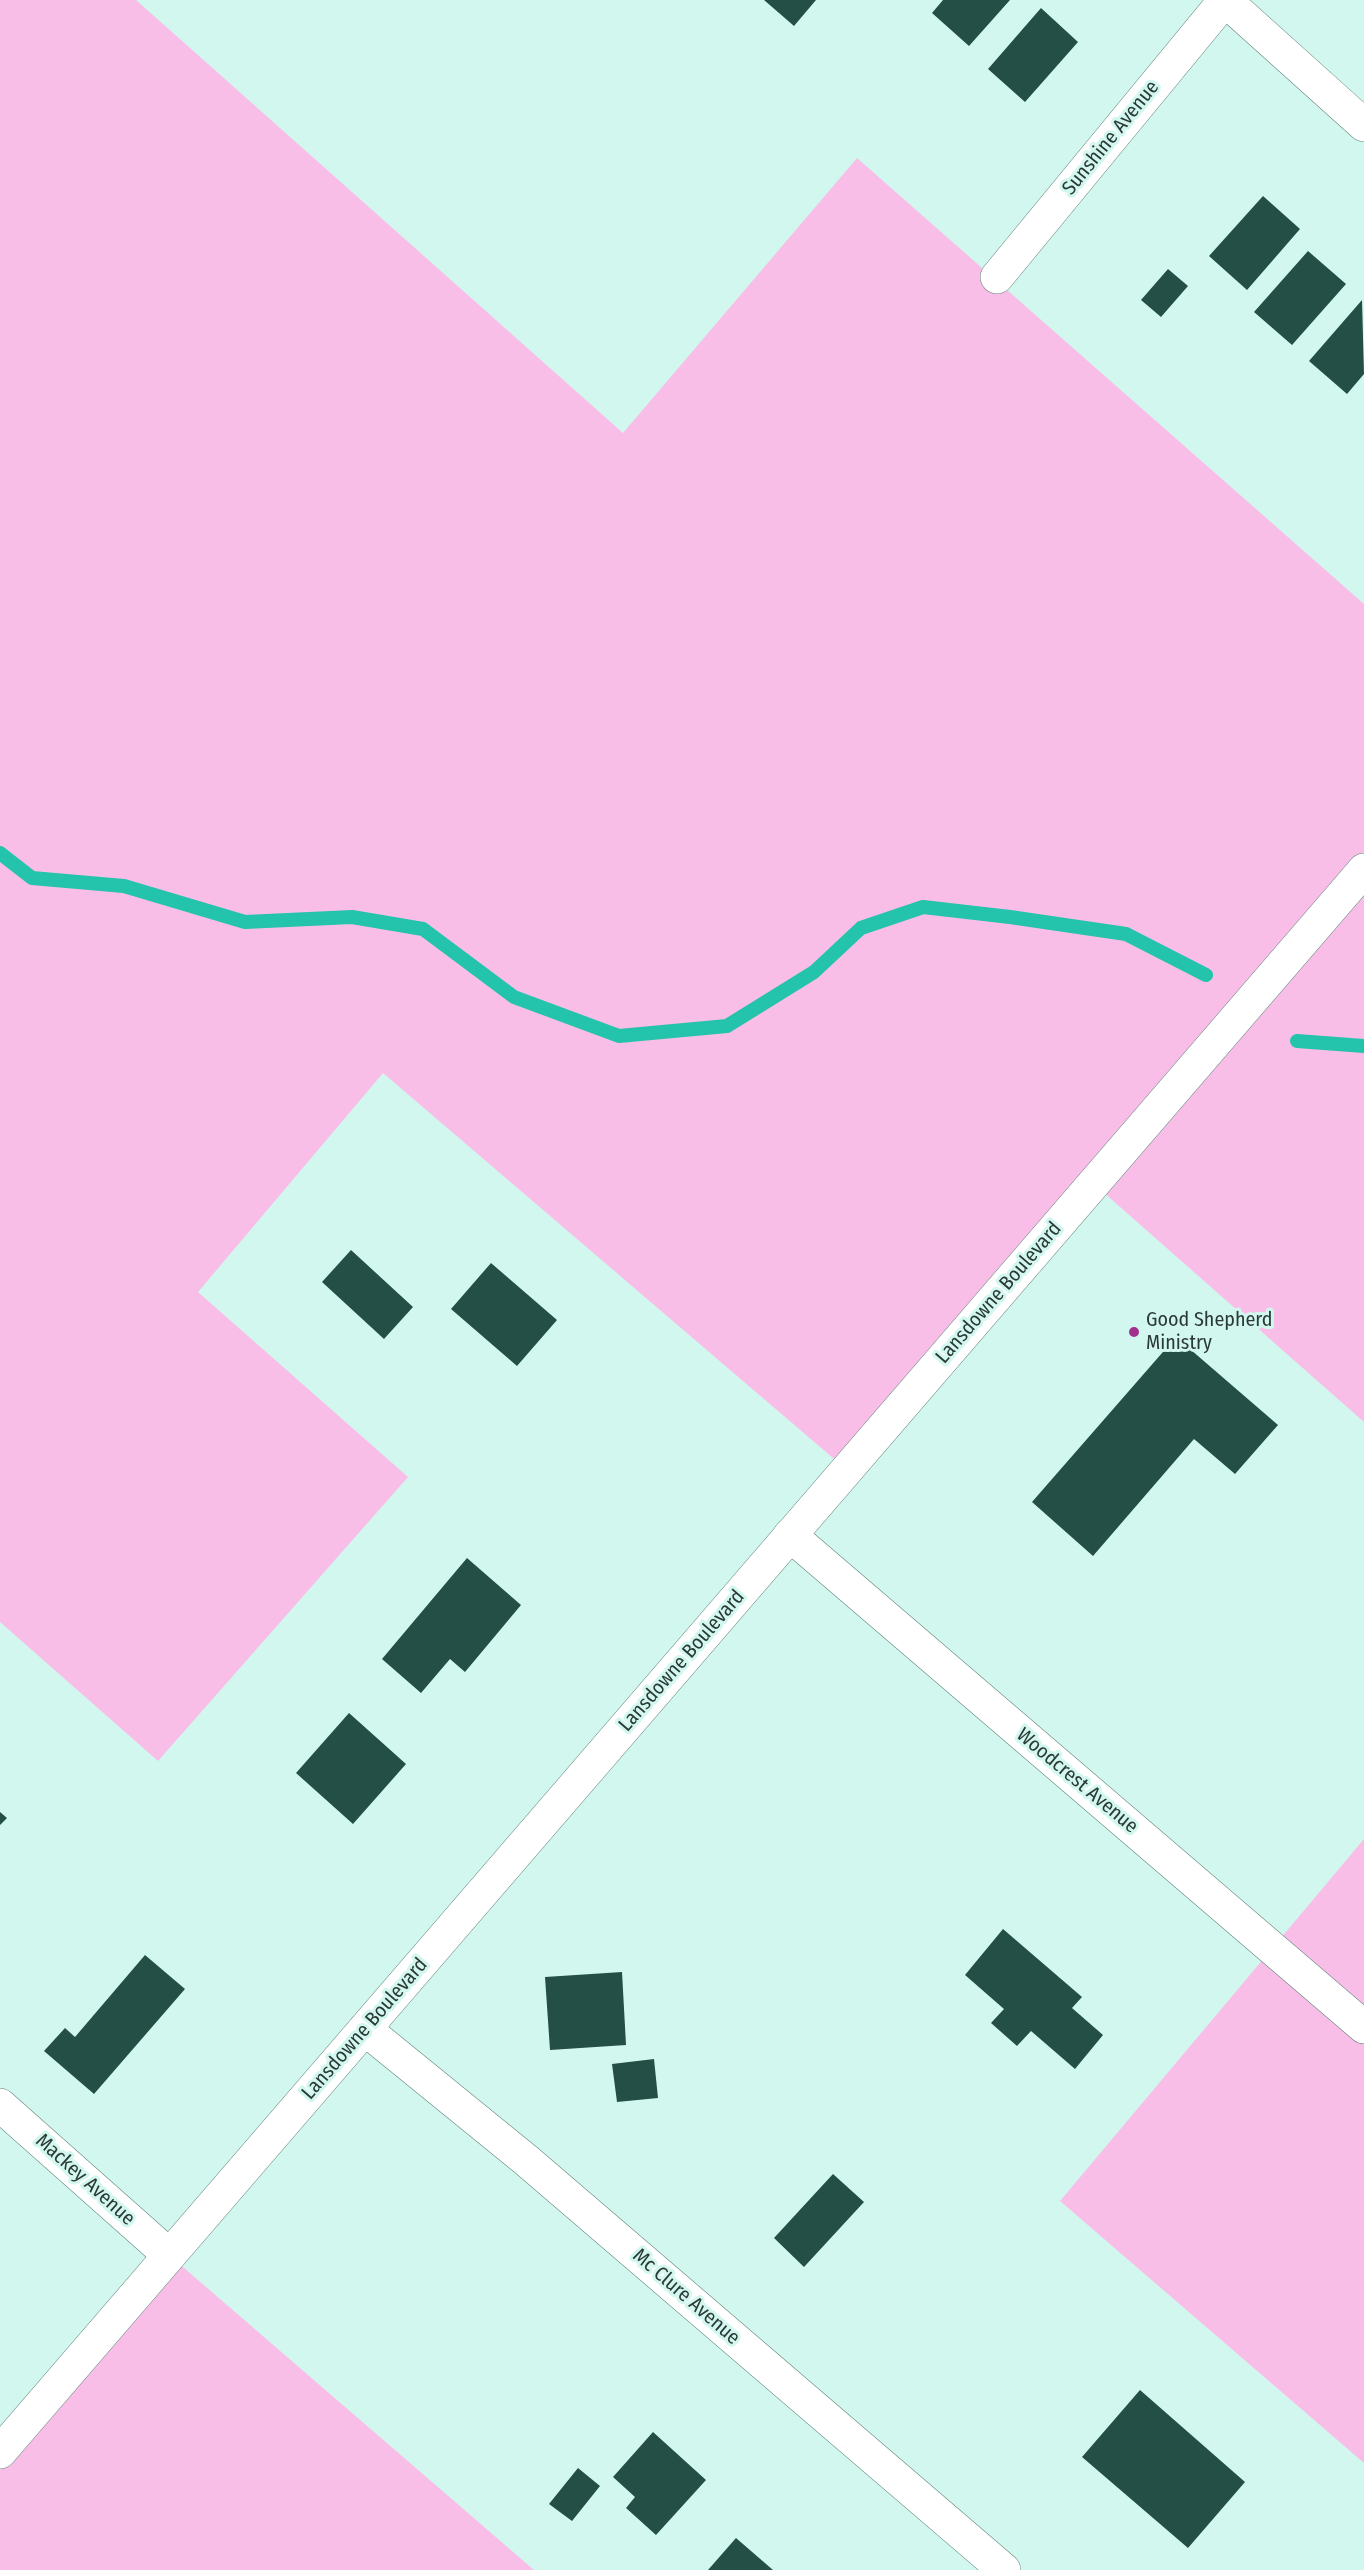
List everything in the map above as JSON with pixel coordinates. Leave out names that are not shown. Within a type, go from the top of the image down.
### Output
[{"type":"street","points":[[1225,0],[1364,125]]},
{"type":"street","name":"Sunshine Avenue","points":[[997,277],[1225,0]]},
{"type":"street","name":"Lansdowne Boulevard","points":[[0,2452],[1364,870]]},
{"type":"street","name":"Woodcrest Avenue","points":[[790,1535],[1364,2027]]},
{"type":"street","name":"Mc Clure Avenue","points":[[365,2029],[526,2160],[1004,2570]]},
{"type":"street","name":"Mackey Avenue","points":[[0,2105],[169,2255]]},
{"type":"shaded area","points":[[0,0],[136,0],[623,433],[857,158],[1364,604],[1364,1422],[1094,1184],[847,1470],[383,1073],[198,1292],[408,1477],[158,1761],[0,1622]]},
{"type":"shaded area","points":[[1364,1839],[1364,2463],[1060,2201]]},
{"type":"shaded area","points":[[169,2255],[534,2570],[0,2570],[0,2452]]},
{"type":"building","points":[[764,0],[816,0],[794,26]]},
{"type":"building","points":[[943,0],[1010,0],[969,46],[932,13]]},
{"type":"building","points":[[1041,8],[1078,42],[1025,102],[988,69]]},
{"type":"building","points":[[1263,196],[1300,229],[1247,290],[1209,256]]},
{"type":"building","points":[[1308,251],[1346,284],[1292,345],[1254,312]]},
{"type":"building","points":[[1168,269],[1188,286],[1161,317],[1141,300]]},
{"type":"building","points":[[1362,300],[1364,374],[1347,394],[1309,361]]},
{"type":"building","points":[[351,1250],[413,1307],[384,1339],[322,1282]]},
{"type":"building","points":[[491,1263],[557,1320],[517,1366],[451,1309]]},
{"type":"building","points":[[1176,1337],[1278,1425],[1235,1474],[1194,1439],[1093,1556],[1032,1502]]},
{"type":"building","points":[[467,1558],[521,1605],[465,1672],[450,1659],[421,1693],[382,1659]]},
{"type":"building","points":[[349,1713],[406,1764],[353,1824],[296,1773]]},
{"type":"building","points":[[0,1812],[7,1818],[0,1825]]},
{"type":"building","points":[[1003,1929],[1082,1997],[1072,2008],[1103,2035],[1075,2069],[1031,2031],[1017,2046],[991,2023],[1004,2009],[965,1975]]},
{"type":"building","points":[[145,1955],[185,1989],[94,2094],[44,2051],[65,2028],[75,2037]]},
{"type":"building","points":[[622,1972],[626,2045],[550,2050],[545,1977]]},
{"type":"building","points":[[654,2059],[658,2098],[617,2102],[612,2064]]},
{"type":"building","points":[[833,2174],[864,2202],[804,2267],[774,2238]]},
{"type":"building","points":[[1140,2390],[1245,2482],[1188,2548],[1082,2457]]},
{"type":"building","points":[[653,2432],[706,2480],[656,2535],[626,2508],[635,2497],[613,2477]]},
{"type":"building","points":[[578,2468],[600,2486],[572,2521],[549,2504]]},
{"type":"building","points":[[736,2538],[773,2570],[708,2570]]},
{"type":"waterway","points":[[0,853],[32,878],[124,886],[245,922],[352,917],[423,929],[514,997],[619,1036],[727,1026],[814,972],[861,928],[923,907],[1126,934],[1206,975]]},
{"type":"waterway","points":[[1297,1041],[1364,1046]]},
{"type":"place","name":"Good Shepherd Ministry","points":[[1134,1332]]}]
